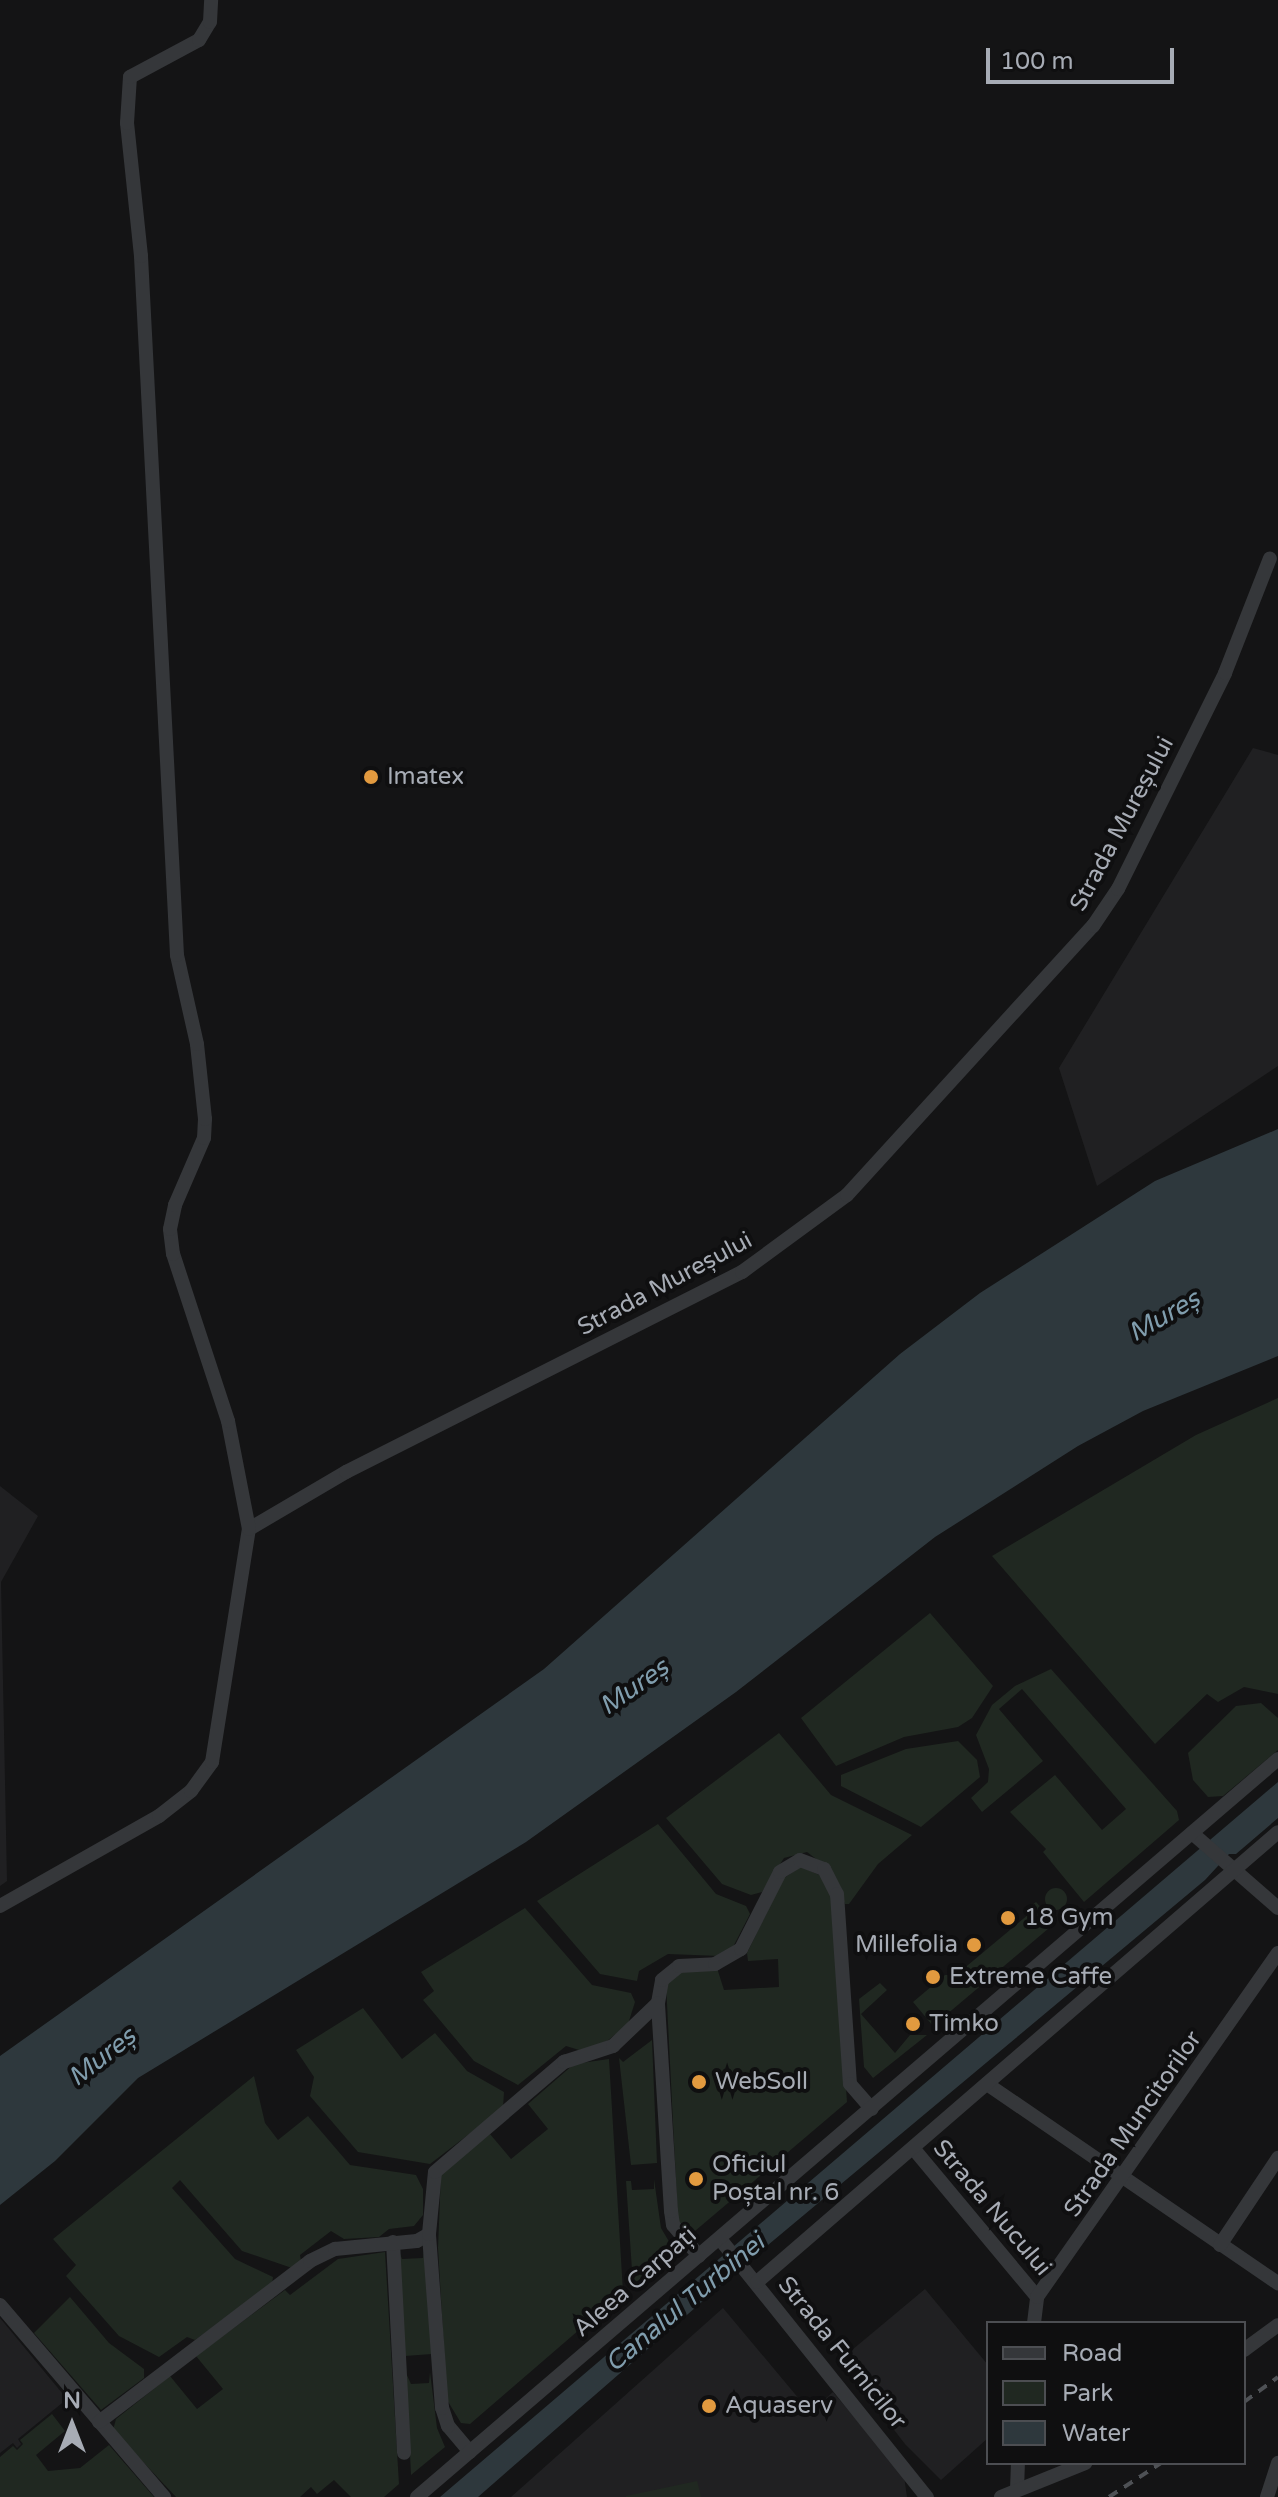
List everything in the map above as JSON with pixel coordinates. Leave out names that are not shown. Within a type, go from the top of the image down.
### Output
[{"type":"street","points":[[0,1906],[159,1816],[191,1791],[212,1762],[249,1529],[228,1421],[173,1254],[170,1229],[175,1205],[204,1138],[205,1119],[197,1044],[177,955],[141,256],[127,123],[130,77],[199,40],[210,22],[211,0]]},
{"type":"street","name":"Strada Mureșului","points":[[249,1529],[346,1472],[742,1272],[847,1195],[1102,914],[1225,673],[1270,558]]},
{"type":"street","name":"Aleea Carpați","points":[[417,2497],[699,2256],[723,2242],[872,2109],[1197,1837],[1278,1759]]},
{"type":"street","points":[[752,2276],[913,2148],[1228,1866],[1278,1832]]},
{"type":"street","points":[[1197,1837],[1278,1908]]},
{"type":"street","points":[[699,2256],[673,2225],[658,2003],[662,1980],[669,1971],[723,1961],[741,1949],[780,1872],[800,1860],[813,1863],[829,1875],[837,1894],[850,2084],[872,2109]]},
{"type":"street","name":"Strada Muncitorilor","points":[[1034,2321],[1037,2297],[1124,2178],[1278,1953]]},
{"type":"street","points":[[470,2452],[448,2426],[442,2408],[429,2234],[431,2183],[447,2157],[572,2057],[602,2051],[621,2040],[658,2003]]},
{"type":"street","points":[[987,2084],[1278,2283]]},
{"type":"street","name":"Strada Nucului","points":[[913,2148],[1037,2297]]},
{"type":"street","points":[[1220,2245],[1278,2158]]},
{"type":"street","points":[[99,2422],[310,2261],[335,2249],[429,2234]]},
{"type":"street","points":[[393,2242],[404,2453]]},
{"type":"street","name":"Strada Furnicilor","points":[[723,2242],[927,2497]]},
{"type":"street","points":[[0,2305],[164,2497]]},
{"type":"street","points":[[1246,2349],[1278,2325]]},
{"type":"street","points":[[1267,2497],[1278,2463]]},
{"type":"street","points":[[1017,2490],[1018,2465]]},
{"type":"street","points":[[1001,2497],[1080,2465]]},
{"type":"shaded area","points":[[1253,748],[1278,755],[1278,1066],[1097,1186],[1059,1068]]},
{"type":"shaded area","points":[[0,1486],[38,1516],[1,1582],[7,1881],[0,1886]]},
{"type":"shaded area","points":[[925,2289],[986,2363],[986,2440],[941,2480],[905,2444],[840,2360]]},
{"type":"shaded area","name":"Aquaserv","points":[[723,2308],[810,2412],[833,2392],[904,2476],[907,2497],[511,2497]]},
{"type":"shaded area","points":[[0,2318],[67,2399],[18,2439],[21,2444],[17,2448],[13,2443],[0,2453]]},
{"type":"green space","points":[[1278,1398],[1278,1694],[1244,1687],[1218,1702],[1207,1694],[1155,1744],[992,1556],[1196,1435]]},
{"type":"green space","points":[[930,1613],[993,1686],[972,1718],[958,1727],[904,1737],[836,1766],[801,1718]]},
{"type":"green space","points":[[1051,1669],[1177,1811],[1179,1820],[1084,1902],[1043,1852],[1046,1849],[1010,1812],[1055,1775],[1102,1830],[1126,1809],[1022,1689],[999,1709],[1043,1761],[982,1812],[971,1798],[988,1782],[989,1769],[976,1735],[992,1705],[1015,1686]]},
{"type":"green space","points":[[1261,1703],[1278,1718],[1278,1750],[1223,1796],[1208,1797],[1193,1780],[1188,1753],[1236,1706]]},
{"type":"green space","points":[[779,1733],[831,1795],[912,1835],[878,1864],[849,1904],[845,1904],[828,1868],[807,1852],[784,1858],[762,1892],[751,1895],[722,1884],[666,1818]]},
{"type":"green space","points":[[958,1741],[977,1760],[980,1777],[921,1827],[841,1786],[841,1775],[906,1749]]},
{"type":"green space","points":[[658,1824],[716,1894],[746,1906],[750,1914],[734,1945],[720,1956],[668,1954],[639,1971],[637,1981],[600,1974],[537,1901]]},
{"type":"green space","points":[[801,1867],[824,1877],[833,1894],[847,2102],[695,2231],[688,2231],[678,2221],[666,1984],[680,1971],[717,1968],[724,1990],[779,1987],[778,1959],[748,1961],[747,1953],[784,1878]]},
{"type":"green space","points":[[1056,1888],[1064,1891],[1067,1899],[1064,1907],[1056,1910],[1048,1907],[1045,1899],[1048,1891]]},
{"type":"green space","points":[[1036,1902],[1055,1923],[933,2026],[913,2002],[945,1975],[956,1975],[1029,1914],[1026,1910]]},
{"type":"green space","points":[[525,1908],[592,1985],[631,1993],[635,2002],[628,2024],[601,2046],[579,2050],[566,2046],[518,2085],[474,2061],[423,2000],[434,1991],[421,1972]]},
{"type":"green space","points":[[880,1983],[887,1990],[861,2014],[895,2053],[910,2035],[927,2035],[873,2078],[864,2067],[859,1999]]},
{"type":"green space","points":[[363,2008],[402,2059],[435,2033],[467,2071],[504,2092],[503,2108],[430,2164],[358,2152],[310,2096],[314,2077],[296,2050]]},
{"type":"green space","points":[[652,2040],[657,2163],[631,2165],[619,2058],[623,2062]]},
{"type":"green space","points":[[609,2059],[623,2292],[470,2424],[461,2423],[447,2400],[438,2248],[441,2173],[490,2134],[511,2159],[548,2129],[528,2104],[574,2064]]},
{"type":"green space","points":[[254,2076],[265,2123],[278,2140],[308,2116],[350,2165],[416,2175],[423,2189],[423,2215],[414,2226],[389,2229],[379,2237],[344,2239],[331,2231],[300,2255],[301,2261],[292,2268],[242,2251],[180,2180],[172,2188],[235,2259],[273,2277],[272,2284],[195,2340],[187,2337],[159,2357],[119,2336],[66,2276],[76,2265],[53,2239]]},
{"type":"green space","points":[[654,2179],[661,2228],[674,2250],[633,2285],[626,2181],[631,2181],[632,2190],[654,2189]]},
{"type":"green space","points":[[424,2249],[432,2354],[405,2356],[399,2251],[402,2259],[423,2258]]},
{"type":"green space","points":[[385,2252],[399,2484],[384,2497],[351,2497],[334,2480],[317,2494],[311,2487],[300,2497],[176,2497],[113,2430],[116,2419],[170,2376],[197,2409],[223,2389],[196,2356],[285,2290],[290,2295],[338,2259]]},
{"type":"green space","points":[[70,2297],[109,2343],[144,2369],[144,2378],[101,2410],[34,2333]]},
{"type":"green space","points":[[430,2372],[437,2428],[445,2447],[411,2475],[406,2373],[411,2384],[429,2383]]},
{"type":"green space","points":[[52,2414],[65,2431],[36,2455],[48,2471],[80,2468],[109,2445],[154,2497],[0,2497],[0,2457],[13,2446],[17,2450],[23,2444],[20,2440]]},
{"type":"green space","points":[[697,2481],[701,2497],[626,2497],[626,2496]]},
{"type":"water","name":"Mureș","points":[[1278,1129],[1278,1356],[1143,1411],[1078,1446],[935,1537],[736,1692],[526,1842],[138,2078],[55,2161],[0,2205],[0,2056],[544,1669],[900,1354],[980,1293],[1155,1181]]},
{"type":"water","name":"Canalul Turbinei","points":[[1278,1782],[1278,1818],[1236,1854],[1229,1854],[1205,1880],[750,2260],[478,2497],[440,2497]]},
{"type":"railway","points":[[1246,2401],[1278,2377]]},
{"type":"railway","points":[[1109,2497],[1158,2465]]},
{"type":"place","name":"Imatex","points":[[371,777]]},
{"type":"place","name":"18 Gym","points":[[1008,1918]]},
{"type":"place","name":"Millefolia","points":[[974,1945]]},
{"type":"place","name":"Extreme Caffe","points":[[933,1977]]},
{"type":"place","name":"Timko","points":[[913,2024]]},
{"type":"place","name":"WebSoll","points":[[699,2082]]},
{"type":"place","name":"Oficiul Poștal nr. 6","points":[[696,2179]]},
{"type":"place","name":"Aquaserv","points":[[709,2406]]}]
